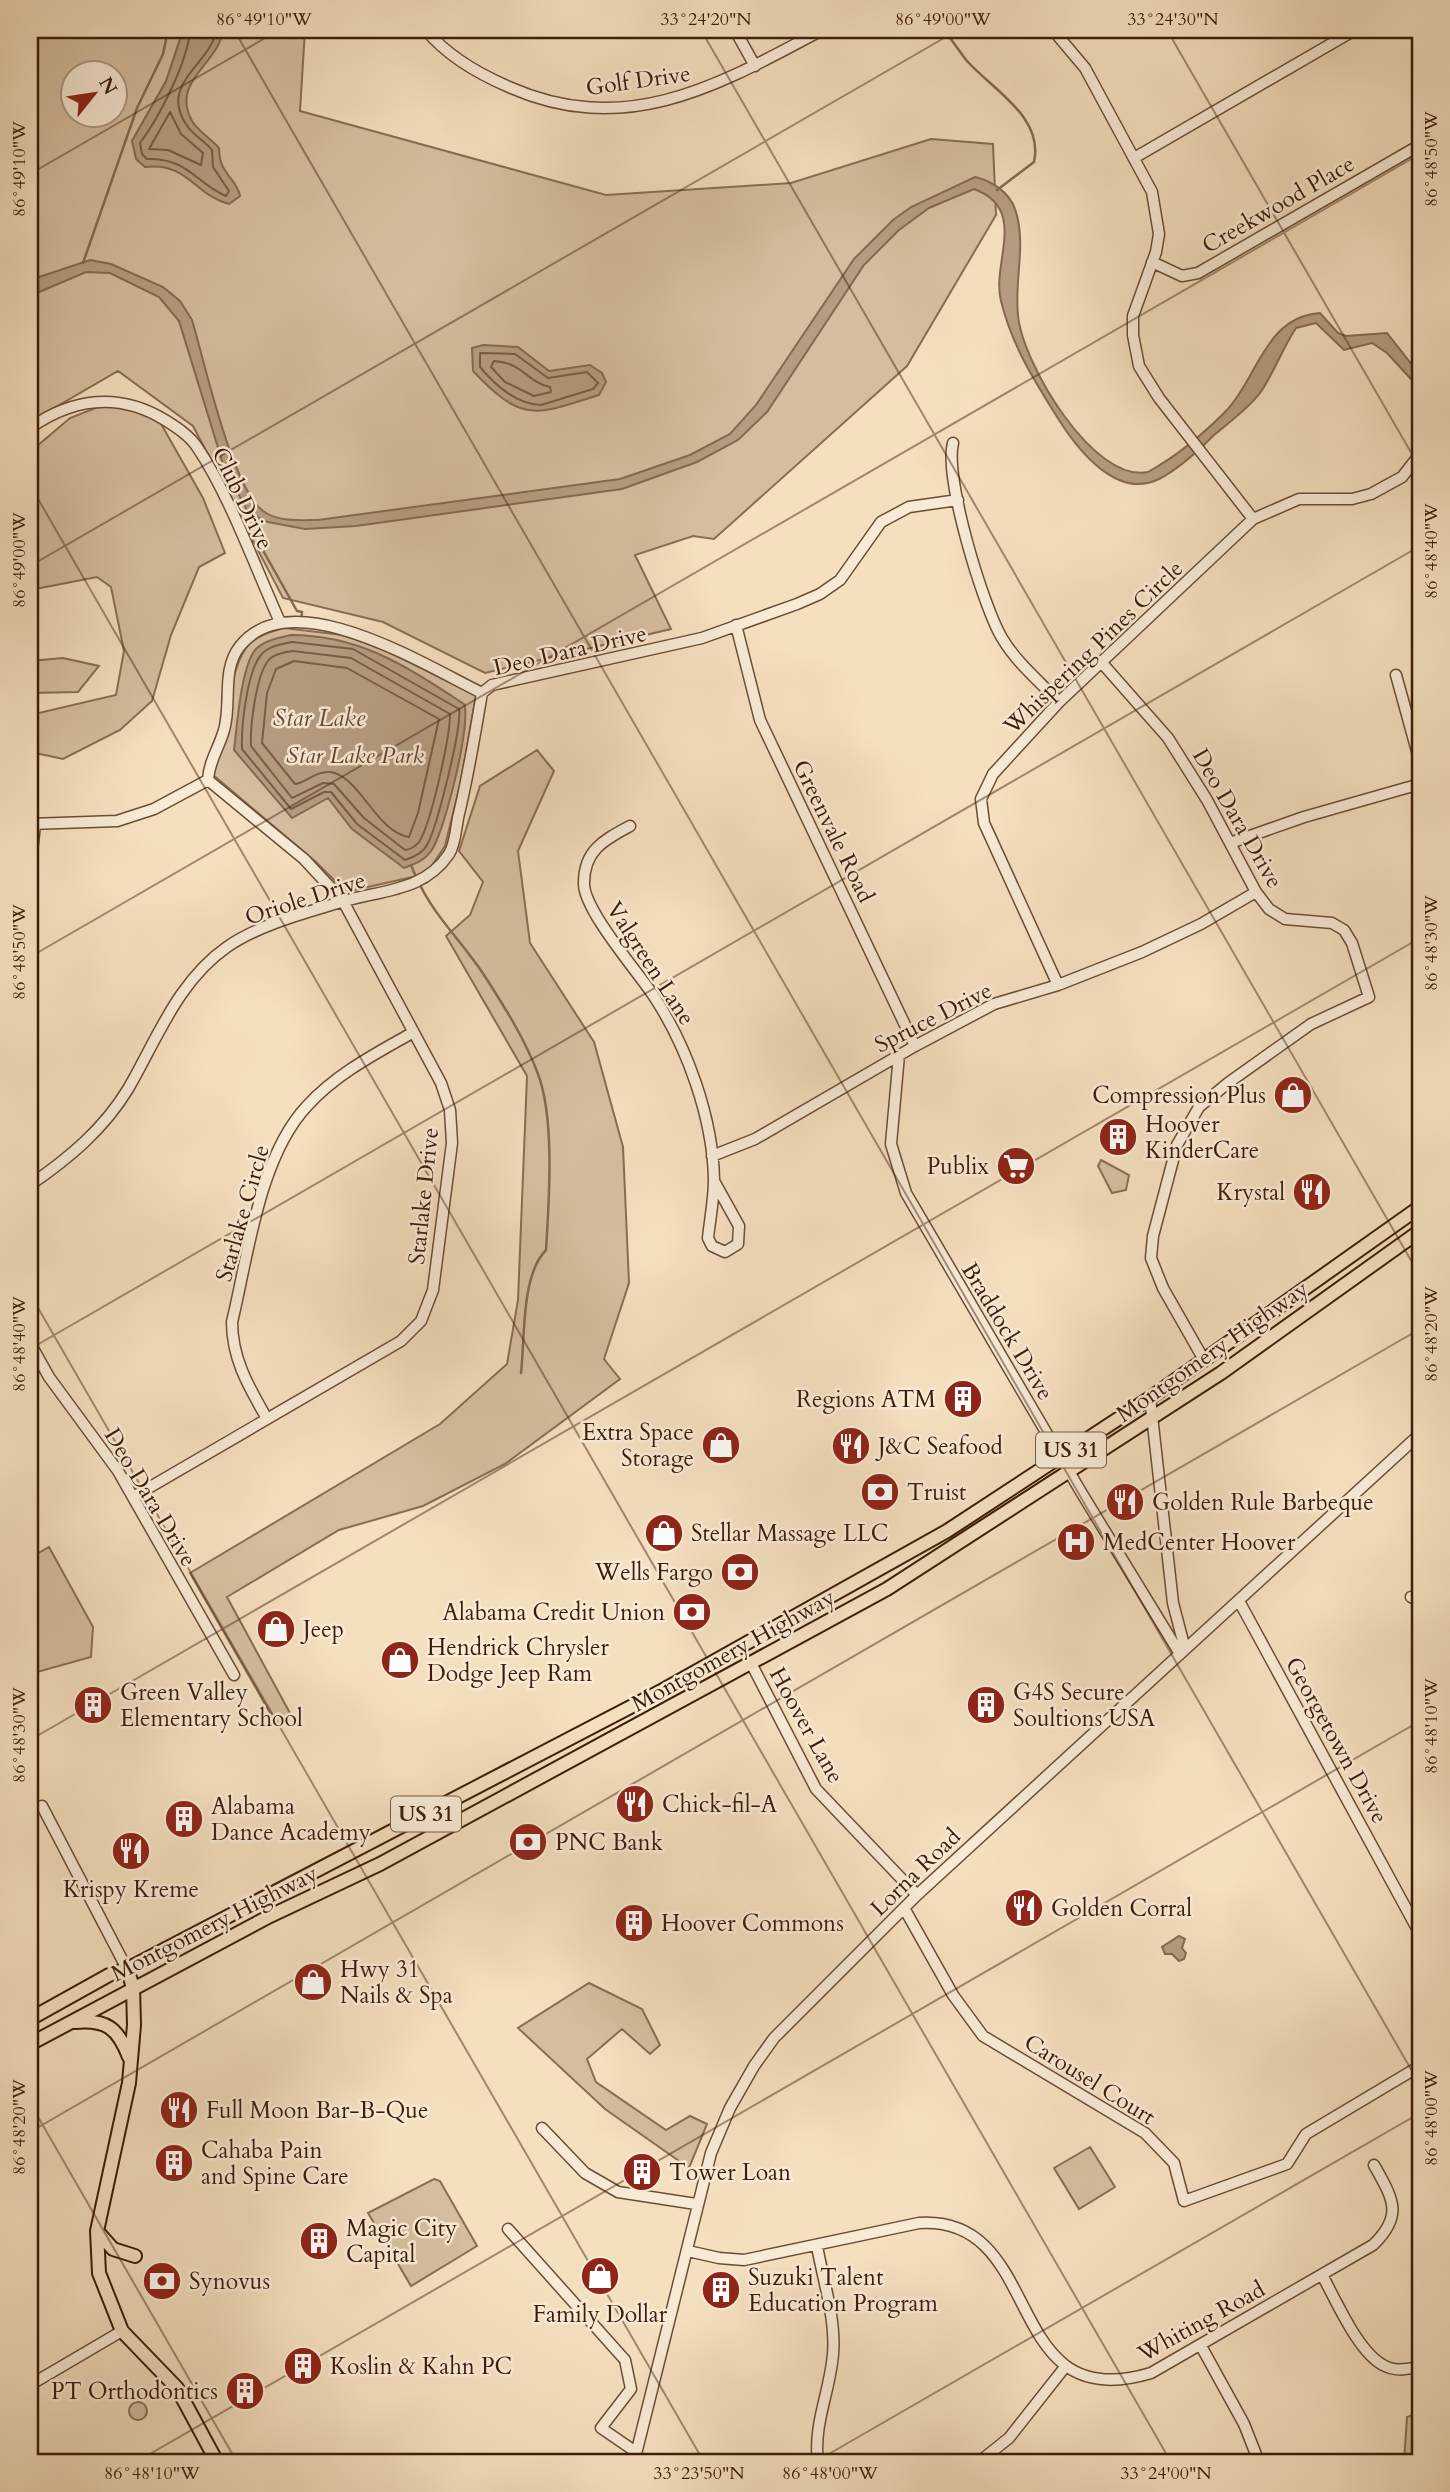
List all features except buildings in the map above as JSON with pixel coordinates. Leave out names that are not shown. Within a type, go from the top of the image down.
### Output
[{"type":"main road","name":"Montgomery Highway","points":[[30,2019],[109,1975],[127,1969],[819,1605],[947,1531],[1150,1398],[1420,1206]]},
{"type":"main road","name":"Montgomery Highway","points":[[30,2044],[270,1916],[380,1864],[884,1591],[1152,1419],[1420,1231]]},
{"type":"main road","points":[[127,1969],[133,1987],[131,2062],[97,2231],[100,2273],[122,2331],[177,2388],[214,2461]]},
{"type":"main road","points":[[68,2023],[93,2020],[105,2024],[125,2046],[131,2062]]},
{"type":"main road","points":[[97,2231],[113,2249],[135,2256]]},
{"type":"street","name":"Golf Drive","points":[[426,30],[465,64],[495,81],[548,103],[600,109],[675,99],[711,88],[822,30]]},
{"type":"street","points":[[735,30],[755,66]]},
{"type":"street","points":[[1053,30],[1085,68],[1152,192],[1157,209],[1159,234],[1153,262],[1138,296],[1133,316],[1136,355],[1151,387],[1253,519]]},
{"type":"street","points":[[1134,158],[1354,30]]},
{"type":"street","name":"Creekwood Place","points":[[1153,262],[1182,275],[1198,273],[1420,145]]},
{"type":"street","name":"Club Drive","points":[[30,428],[46,416],[79,403],[110,400],[150,411],[179,429],[196,446],[216,481],[279,622]]},
{"type":"street","points":[[954,443],[951,464],[958,500],[989,613],[1010,650],[1059,702]]},
{"type":"street","name":"Whispering Pines Circle","points":[[1058,985],[984,823],[980,806],[983,791],[993,774],[1059,702],[1253,519],[1299,499],[1352,499],[1371,494],[1402,477],[1420,454]]},
{"type":"street","name":"Deo Dara Drive","points":[[279,622],[311,622],[360,635],[482,693],[492,685],[664,648],[820,594],[840,580],[876,526],[897,512],[958,500]]},
{"type":"street","points":[[30,870],[32,825],[117,821],[154,808],[208,780],[209,765],[225,728],[231,667],[240,647],[257,632],[279,622]]},
{"type":"street","name":"Greenvale Road","points":[[736,625],[760,720],[915,1046]]},
{"type":"street","name":"Deo Dara Drive","points":[[1102,663],[1168,738],[1256,892],[1269,909],[1285,919],[1332,923],[1344,930],[1352,943],[1369,997],[1311,1024],[1228,1083],[1199,1107],[1177,1145],[1153,1236],[1151,1258],[1163,1288],[1204,1360]]},
{"type":"street","points":[[1396,675],[1420,762]]},
{"type":"street","name":"Oriole Drive","points":[[30,1185],[63,1162],[95,1134],[126,1091],[175,1004],[198,971],[228,946],[254,933],[343,901],[404,888],[433,874],[451,852],[482,693]]},
{"type":"street","name":"Starlake Drive","points":[[133,1497],[401,1341],[421,1321],[433,1290],[452,1143],[450,1110],[441,1083],[343,901],[304,859],[208,780]]},
{"type":"street","points":[[1230,843],[1304,817],[1420,784]]},
{"type":"street","name":"Valgreen Lane","points":[[630,826],[598,844],[587,861],[583,886],[592,909],[654,998],[681,1044],[696,1086],[712,1156],[714,1181],[708,1238],[712,1246],[725,1252],[738,1244],[740,1226],[714,1181]]},
{"type":"street","name":"Spruce Drive","points":[[712,1156],[755,1139],[899,1055],[994,1004],[1058,985],[1142,952],[1201,924],[1256,892]]},
{"type":"street","name":"Starlake Circle","points":[[267,1418],[241,1373],[232,1340],[232,1322],[274,1159],[306,1106],[348,1069],[412,1033]]},
{"type":"street","name":"Braddock Drive","points":[[899,1055],[891,1144],[906,1193],[1060,1457],[1152,1607],[1183,1652]]},
{"type":"street","name":"Deo Dara Drive","points":[[30,1343],[49,1377],[103,1450],[133,1497],[233,1675]]},
{"type":"street","points":[[1150,1398],[1172,1595],[1183,1652]]},
{"type":"street","name":"Lorna Road","points":[[635,2457],[688,2251],[696,2204],[711,2153],[730,2108],[774,2038],[917,1895],[1420,1434]]},
{"type":"street","name":"Georgetown Drive","points":[[1239,1601],[1420,1934]]},
{"type":"street","name":"Hoover Lane","points":[[751,1665],[817,1789],[917,1895]]},
{"type":"street","points":[[42,1806],[127,1969]]},
{"type":"street","name":"Carousel Court","points":[[904,1908],[953,1995],[983,2036],[1145,2133],[1174,2163],[1184,2201],[1287,2164],[1306,2134],[1420,2066]]},
{"type":"street","points":[[542,2128],[585,2173],[618,2192],[696,2204]]},
{"type":"street","name":"Whiting Road","points":[[688,2251],[744,2260],[919,2223],[937,2222],[960,2227],[978,2237],[993,2253],[1040,2337],[1065,2367],[1094,2379],[1133,2379],[1151,2373],[1200,2346],[1373,2245],[1389,2230],[1394,2205],[1374,2165]]},
{"type":"street","points":[[508,2229],[625,2360],[631,2389],[601,2428],[635,2457]]},
{"type":"street","points":[[817,2246],[833,2332],[834,2355],[817,2428],[818,2462]]},
{"type":"street","points":[[1322,2275],[1367,2353],[1383,2366],[1400,2370],[1420,2367]]},
{"type":"street","points":[[30,2385],[122,2331]]},
{"type":"street","points":[[1200,2346],[1244,2424],[1259,2462]]},
{"type":"street","points":[[979,2462],[1009,2438],[1065,2367]]},
{"type":"green space","points":[[38,30],[305,30],[300,111],[606,195],[791,183],[931,139],[993,144],[996,215],[907,366],[714,539],[693,536],[635,555],[671,629],[485,673],[383,622],[283,598],[193,426],[118,371],[30,422],[30,180],[35,178]]},
{"type":"green space","points":[[121,398],[156,415],[203,498],[225,553],[199,567],[171,635],[152,701],[120,730],[63,759],[30,752],[30,715],[116,695],[124,651],[111,587],[97,577],[30,590],[30,452],[70,418]]},
{"type":"green space","name":"Star Lake","points":[[284,628],[359,637],[476,695],[461,781],[445,846],[431,867],[417,876],[346,892],[316,862],[212,774],[230,688],[241,657],[254,640]]},
{"type":"green space","points":[[63,658],[99,666],[78,692],[30,693],[30,661]]},
{"type":"green space","points":[[537,750],[554,771],[518,851],[530,943],[594,1042],[623,1147],[629,1283],[604,1359],[620,1379],[505,1464],[423,1506],[339,1530],[227,1597],[291,1715],[277,1725],[190,1573],[440,1424],[507,1364],[518,1300],[527,1076],[446,936],[470,915],[483,882],[459,851],[480,786]]},
{"type":"green space","points":[[1101,1160],[1129,1175],[1126,1190],[1112,1193],[1098,1166]]},
{"type":"green space","points":[[49,1547],[93,1627],[91,1657],[30,1674],[30,1558]]},
{"type":"green space","points":[[589,1983],[642,2009],[660,2045],[650,2054],[622,2029],[587,2059],[596,2082],[666,2130],[690,2116],[707,2124],[689,2168],[605,2109],[518,2028]]},
{"type":"green space","points":[[1090,2147],[1115,2187],[1079,2209],[1054,2168]]},
{"type":"green space","points":[[434,2179],[440,2181],[477,2246],[411,2286],[368,2213]]},
{"type":"green space","points":[[138,2402],[144,2405],[147,2411],[144,2417],[138,2420],[132,2417],[129,2411],[132,2405]]},
{"type":"green space","points":[[1420,2413],[1420,2462],[1404,2462],[1407,2417]]},
{"type":"water","points":[[183,30],[223,30],[220,42],[191,84],[187,107],[195,125],[219,148],[222,164],[238,190],[240,196],[229,204],[207,194],[171,169],[145,167],[136,159],[132,141],[166,81]]},
{"type":"water","points":[[975,177],[999,188],[1009,197],[1015,209],[1020,235],[1018,315],[1032,361],[1064,416],[1084,440],[1105,459],[1127,471],[1148,472],[1207,429],[1236,399],[1274,337],[1301,317],[1320,313],[1338,333],[1346,336],[1387,333],[1420,375],[1420,389],[1387,353],[1372,343],[1344,350],[1316,323],[1296,328],[1260,393],[1188,460],[1159,479],[1143,484],[1128,483],[1114,477],[1100,469],[1067,432],[1033,378],[1018,348],[1001,301],[999,286],[1004,223],[1000,210],[991,198],[974,189],[929,208],[899,230],[864,265],[767,412],[738,440],[697,462],[622,489],[356,526],[305,529],[268,522],[249,514],[224,467],[179,321],[159,297],[110,273],[86,272],[30,296],[30,280],[90,260],[111,264],[163,287],[180,301],[192,320],[231,454],[254,501],[266,513],[278,518],[318,520],[620,479],[690,455],[730,434],[756,405],[854,259],[893,220],[911,207]]},
{"type":"water","points":[[483,345],[518,347],[549,371],[590,365],[602,373],[606,382],[599,395],[559,407],[531,410],[518,407],[490,388],[473,371],[472,348]]},
{"type":"water","name":"Star Lake","points":[[291,635],[316,636],[361,647],[403,666],[464,704],[461,754],[443,824],[431,851],[419,862],[404,868],[352,829],[328,798],[292,818],[234,750],[240,697],[251,657],[264,643]]},
{"type":"water","points":[[1179,1936],[1185,1939],[1182,1948],[1186,1953],[1184,1959],[1179,1961],[1172,1954],[1165,1954],[1162,1947]]},
{"type":"waterway","points":[[83,263],[137,108],[163,54],[168,30]]},
{"type":"waterway","points":[[944,30],[967,61],[1014,106],[1031,131],[1035,146],[1034,162],[997,190]]},
{"type":"waterway","points":[[257,516],[260,545],[297,611],[302,612],[301,621]]},
{"type":"waterway","points":[[411,865],[416,877]]},
{"type":"waterway","points":[[419,883],[433,908],[476,963],[506,1011],[533,1061],[543,1092],[550,1161],[546,1250],[538,1261],[528,1291],[521,1373]]},
{"type":"place","name":"Compression Plus","points":[[1293,1095]]},
{"type":"place","name":"Hoover KinderCare","points":[[1118,1137]]},
{"type":"place","name":"Publix","points":[[1016,1166]]},
{"type":"place","name":"Krystal","points":[[1312,1192]]},
{"type":"place","name":"Regions ATM","points":[[963,1399]]},
{"type":"place","name":"Extra Space Storage","points":[[721,1445]]},
{"type":"place","name":"J&C Seafood","points":[[851,1446]]},
{"type":"place","name":"Truist","points":[[880,1492]]},
{"type":"place","name":"Golden Rule Barbeque","points":[[1125,1502]]},
{"type":"place","name":"Stellar Massage LLC","points":[[664,1533]]},
{"type":"place","name":"MedCenter Hoover","points":[[1076,1542]]},
{"type":"place","name":"Wells Fargo","points":[[740,1572]]},
{"type":"place","name":"Alabama Credit Union","points":[[692,1612]]},
{"type":"place","name":"Jeep","points":[[276,1629]]},
{"type":"place","name":"Hendrick Chrysler Dodge Jeep Ram","points":[[400,1660]]},
{"type":"place","name":"Green Valley Elementary School","points":[[93,1705]]},
{"type":"place","name":"G4S Secure Soultions USA","points":[[986,1705]]},
{"type":"place","name":"Chick-fil-A","points":[[635,1804]]},
{"type":"place","name":"Alabama Dance Academy","points":[[184,1819]]},
{"type":"place","name":"PNC Bank","points":[[528,1842]]},
{"type":"place","name":"Krispy Kreme","points":[[131,1851]]},
{"type":"place","name":"Golden Corral","points":[[1024,1908]]},
{"type":"place","name":"Hoover Commons","points":[[634,1923]]},
{"type":"place","name":"Hwy 31 Nails & Spa","points":[[313,1982]]},
{"type":"place","name":"Full Moon Bar-B-Que","points":[[179,2110]]},
{"type":"place","name":"Cahaba Pain and Spine Care","points":[[174,2163]]},
{"type":"place","name":"Tower Loan","points":[[642,2172]]},
{"type":"place","name":"Magic City Capital","points":[[319,2241]]},
{"type":"place","name":"Family Dollar","points":[[600,2276]]},
{"type":"place","name":"Synovus","points":[[162,2281]]},
{"type":"place","name":"Suzuki Talent Education Program","points":[[721,2290]]},
{"type":"place","name":"Koslin & Kahn PC","points":[[303,2366]]},
{"type":"place","name":"PT Orthodontics","points":[[245,2391]]},
{"type":"park label","name":"Star Lake Park","points":[[355,755]]}]
